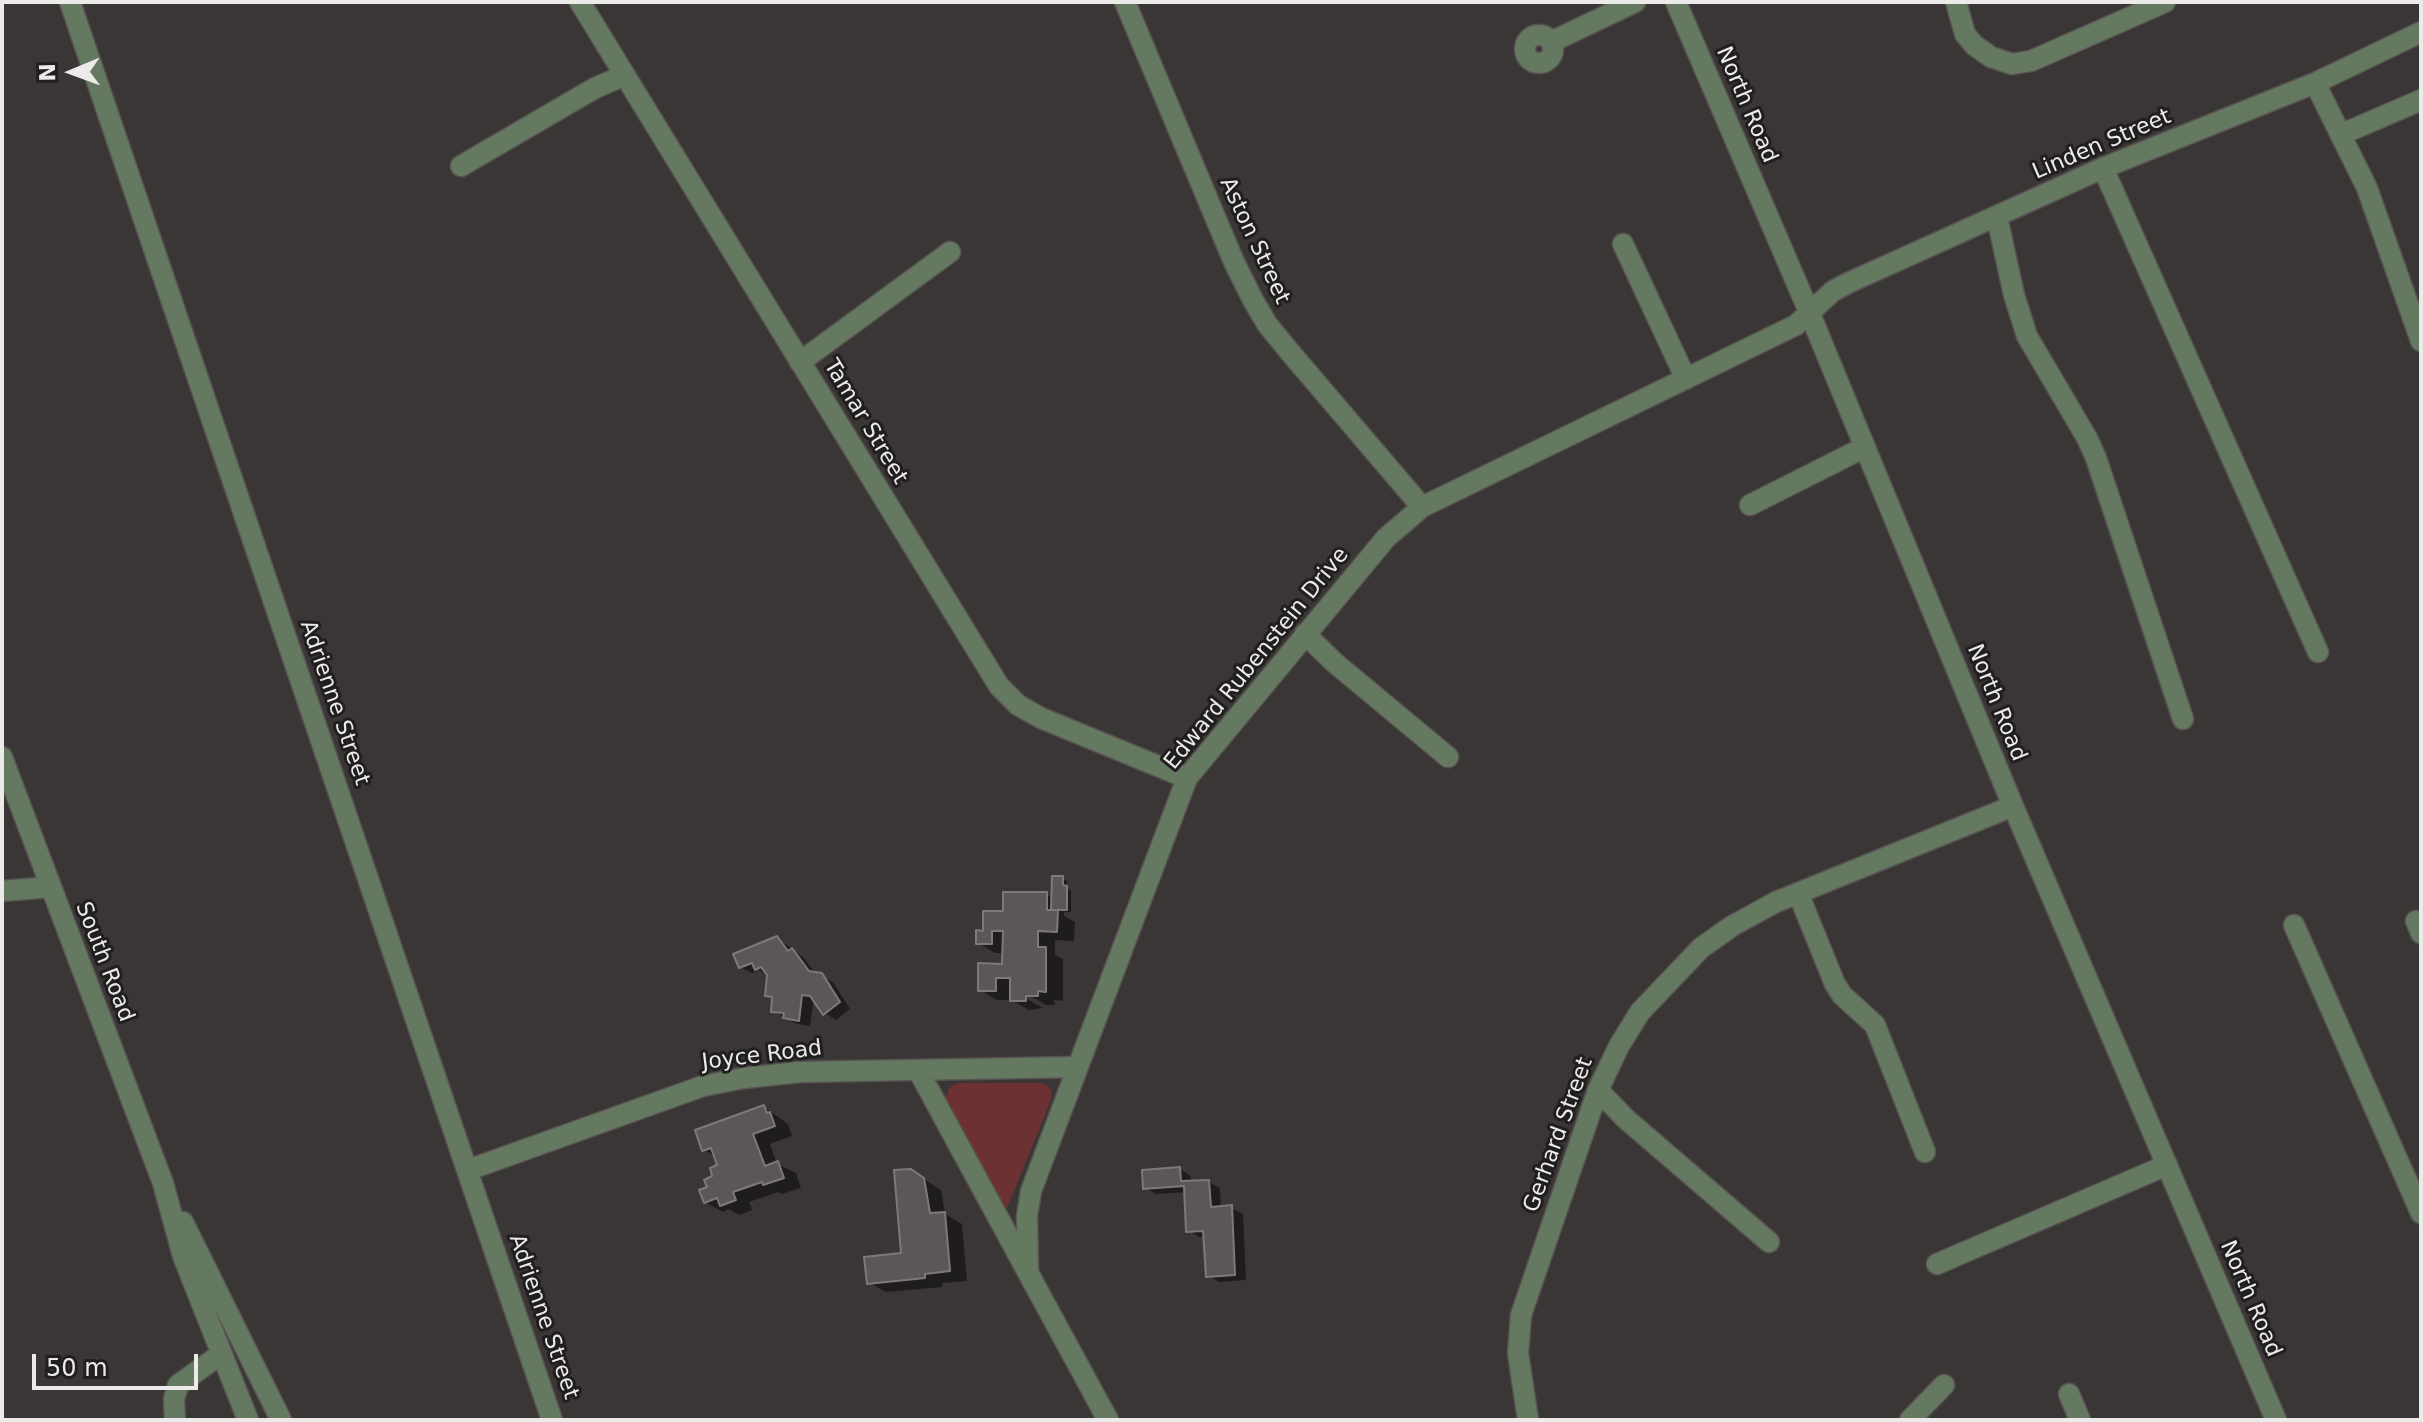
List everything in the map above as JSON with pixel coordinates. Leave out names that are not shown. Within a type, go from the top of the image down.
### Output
[{"type":"street","name":"Adrienne Street","points":[[70,2],[552,1420]]},
{"type":"street","name":"Tamar Street","points":[[580,2],[999,686],[1018,705],[1041,718],[1187,778]]},
{"type":"street","name":"Aston Street","points":[[1125,2],[1234,262],[1267,324],[1422,507]]},
{"type":"street","points":[[1551,42],[1635,2]]},
{"type":"street","name":"North Road","points":[[1676,2],[1810,314],[2013,806],[2276,1420]]},
{"type":"street","points":[[1956,2],[1965,34],[1974,45],[1991,57],[2012,64],[2031,61],[2165,2]]},
{"type":"street","name":"Linden Street","points":[[1810,314],[1833,291],[1848,283],[2103,168],[2315,83],[2421,32]]},
{"type":"street","points":[[461,166],[595,88],[625,75]]},
{"type":"street","points":[[2315,83],[2367,188],[2421,341]]},
{"type":"street","points":[[2342,134],[2421,100]]},
{"type":"street","points":[[2103,168],[2318,652]]},
{"type":"street","points":[[1997,217],[2014,295],[2027,336],[2096,458],[2135,583],[2183,719]]},
{"type":"street","points":[[1623,244],[1686,379]]},
{"type":"street","points":[[800,362],[950,252]]},
{"type":"street","name":"Edward Rubenstein Drive","points":[[1028,1270],[1027,1216],[1031,1191],[1187,778],[1386,538],[1422,507],[1777,335],[1810,314]]},
{"type":"street","points":[[1750,505],[1865,447]]},
{"type":"street","points":[[1305,634],[1335,663],[1448,757]]},
{"type":"street","name":"South Road","points":[[2,757],[163,1183],[183,1256],[248,1420]]},
{"type":"street","name":"Gerhard Street","points":[[1528,1420],[1518,1353],[1521,1315],[1598,1090],[1640,1012],[1701,948],[1732,926],[1798,893],[2013,806]]},
{"type":"street","points":[[2,891],[51,887]]},
{"type":"street","points":[[1798,893],[1835,984],[1842,995],[1875,1025],[1925,1152]]},
{"type":"street","points":[[2294,925],[2421,1213]]},
{"type":"street","name":"Joyce Road","points":[[468,1170],[703,1086],[800,1072],[1076,1067]]},
{"type":"street","name":"Edward Rubenstein Drive","points":[[918,1070],[1108,1420]]},
{"type":"street","points":[[1598,1090],[1626,1119],[1769,1242]]},
{"type":"street","points":[[1937,1264],[2167,1165]]},
{"type":"street","name":"South Road","points":[[163,1183],[281,1420]]},
{"type":"street","points":[[175,1420],[174,1399],[178,1385],[221,1354]]},
{"type":"street","points":[[1910,1420],[1944,1385]]},
{"type":"street","points":[[2069,1394],[2080,1420]]},
{"type":"shaded area","points":[[958,1083],[1041,1083],[1051,1088],[1051,1100],[1007,1208],[1003,1208],[945,1100],[950,1087]]},
{"type":"building","points":[[1052,876],[1063,876],[1063,885],[1067,886],[1067,910],[1051,910]]},
{"type":"building","points":[[1003,892],[1047,892],[1047,910],[1058,910],[1057,932],[1038,931],[1038,947],[1046,947],[1046,992],[1038,991],[1038,996],[1026,996],[1026,1001],[1010,1001],[1010,978],[996,978],[996,991],[978,991],[978,963],[1002,964],[1003,931],[992,931],[992,944],[976,944],[976,930],[983,931],[983,911],[1003,911]]},
{"type":"building","points":[[777,936],[788,951],[792,948],[809,971],[822,973],[840,1002],[823,1015],[810,996],[802,995],[799,1021],[783,1018],[784,1013],[771,1012],[772,997],[765,996],[767,975],[761,967],[755,970],[752,963],[739,968],[733,954]]},
{"type":"building","points":[[764,1105],[775,1126],[753,1134],[765,1166],[778,1161],[784,1178],[733,1192],[736,1200],[720,1206],[717,1198],[704,1203],[699,1190],[707,1187],[704,1180],[712,1176],[710,1168],[717,1165],[711,1148],[702,1151],[695,1130]]},
{"type":"building","points":[[1180,1167],[1181,1181],[1209,1180],[1211,1207],[1232,1205],[1235,1275],[1206,1277],[1203,1231],[1186,1232],[1184,1186],[1143,1189],[1142,1170]]},
{"type":"building","points":[[911,1169],[924,1178],[930,1213],[945,1212],[950,1271],[925,1274],[925,1278],[867,1284],[864,1257],[901,1253],[894,1170]]}]
